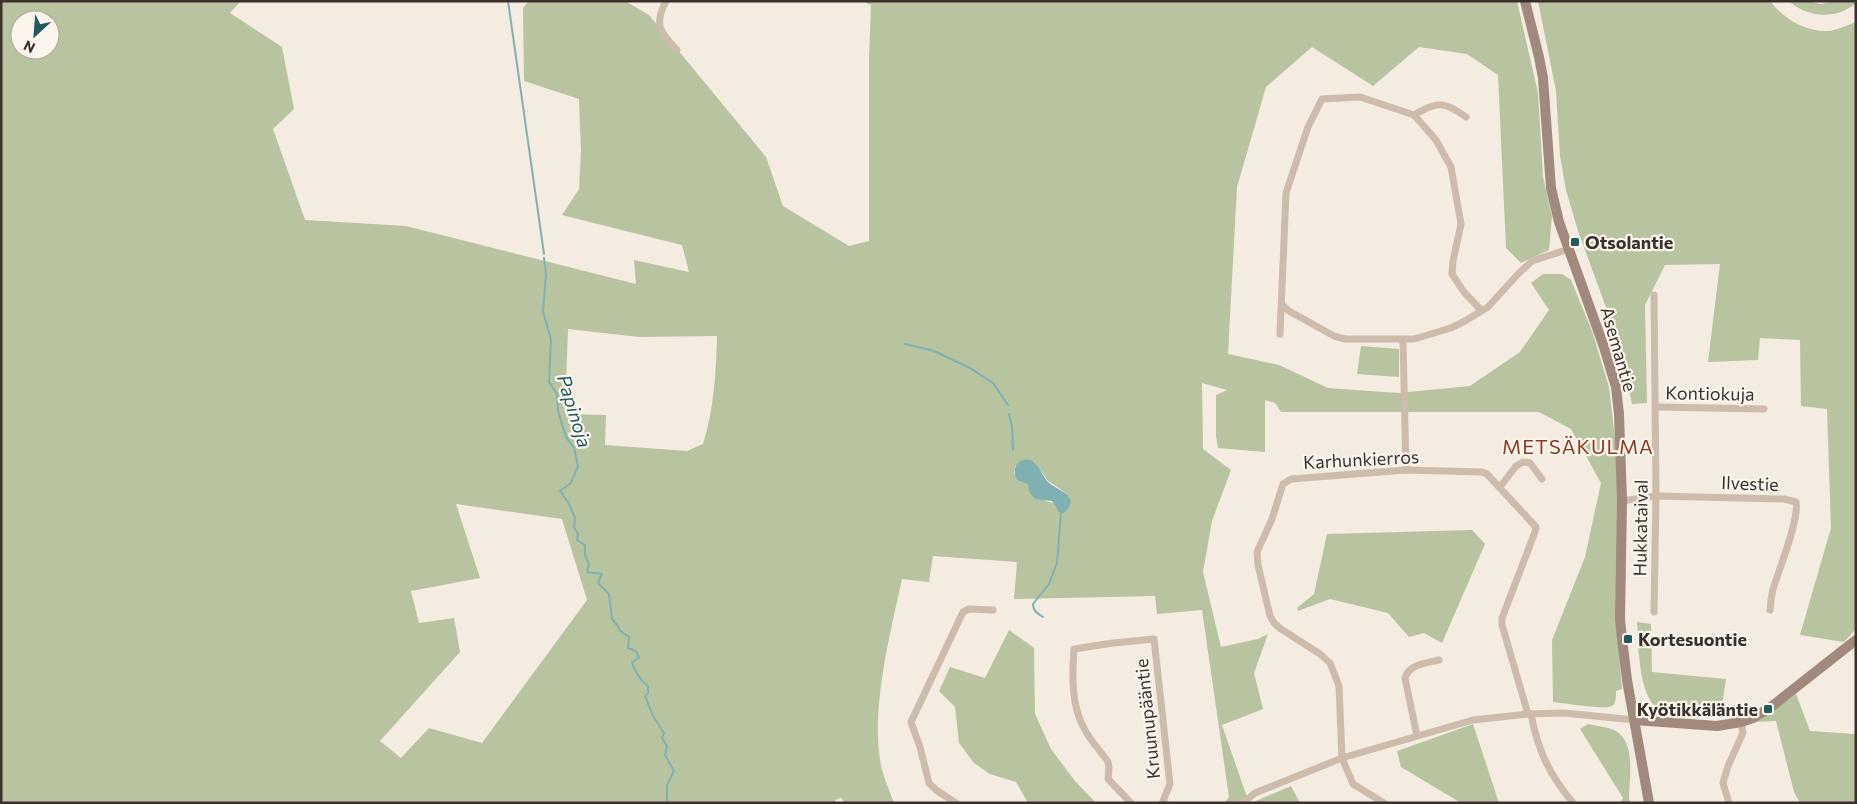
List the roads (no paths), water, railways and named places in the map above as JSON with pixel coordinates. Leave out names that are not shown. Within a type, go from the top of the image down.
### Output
[{"type":"main road","name":"Asemantie","points":[[1525,1],[1543,78],[1551,188],[1559,222],[1604,347],[1616,388],[1619,414],[1622,501],[1620,619],[1627,680],[1649,803]]},
{"type":"main road","points":[[1635,720],[1717,726],[1753,718],[1771,707],[1856,640]]},
{"type":"street","points":[[666,1],[659,20],[661,33],[677,50]]},
{"type":"street","points":[[1280,334],[1286,193],[1308,127],[1322,99],[1360,97],[1414,115],[1436,140],[1451,167],[1461,224],[1452,274],[1464,292],[1481,310]]},
{"type":"street","points":[[1414,115],[1439,103],[1453,108],[1466,117]]},
{"type":"street","points":[[1282,305],[1334,336],[1345,339],[1414,339],[1451,328],[1488,307],[1532,261],[1569,249]]},
{"type":"street","name":"Hukkataival","points":[[1654,295],[1656,407],[1654,612]]},
{"type":"street","points":[[1403,340],[1406,470]]},
{"type":"street","name":"Kontiokuja","points":[[1656,407],[1764,409]]},
{"type":"street","points":[[1500,487],[1516,466],[1523,462],[1530,463],[1542,479]]},
{"type":"street","name":"Karhunkierros","points":[[1342,758],[1339,686],[1334,670],[1330,663],[1320,654],[1274,623],[1270,616],[1258,565],[1257,552],[1272,519],[1283,484],[1291,479],[1406,470],[1482,472],[1500,487],[1536,528],[1502,618],[1502,625],[1530,714]]},
{"type":"street","name":"Ilvestie","points":[[1622,501],[1656,496],[1784,499],[1796,502],[1795,516],[1782,565],[1773,588],[1770,610]]},
{"type":"street","points":[[956,803],[936,790],[930,782],[911,722],[963,612],[969,609],[993,610]]},
{"type":"street","name":"Kruunupääntie","points":[[1131,803],[1108,779],[1108,762],[1085,731],[1078,716],[1073,686],[1074,649],[1154,639],[1170,784],[1163,802]]},
{"type":"street","points":[[1417,736],[1405,678],[1411,668],[1439,660]]},
{"type":"street","points":[[1243,803],[1255,793],[1342,758],[1473,720],[1530,714],[1564,714],[1635,720]]},
{"type":"street","points":[[1530,714],[1544,760],[1557,784],[1574,803]]},
{"type":"street","points":[[1729,803],[1724,783],[1725,774],[1742,739],[1741,722]]},
{"type":"street","points":[[1342,758],[1353,784],[1384,803]]},
{"type":"water","points":[[1027,459],[1037,465],[1048,482],[1070,498],[1069,507],[1064,513],[1059,512],[1052,501],[1035,499],[1029,492],[1028,484],[1017,480],[1016,466]]},
{"type":"waterway","name":"Papinoja","points":[[508,1],[544,254]]},
{"type":"waterway","name":"Papinoja","points":[[544,258],[546,275],[543,312],[551,339],[549,382],[557,394],[558,411],[566,437],[574,448],[578,466],[571,483],[560,491],[568,502],[575,518],[574,527],[578,534],[577,540],[585,545],[585,555],[589,564],[587,572],[602,574],[598,583],[609,594],[612,619],[620,631],[629,637],[628,648],[636,651],[639,658],[632,662],[638,676],[648,686],[648,693],[645,696],[653,716],[664,733],[662,738],[667,746],[665,755],[674,771],[667,785],[667,803]]},
{"type":"waterway","points":[[905,344],[934,351],[970,368],[993,383],[1008,405]]},
{"type":"waterway","points":[[1009,414],[1012,426],[1013,450]]},
{"type":"waterway","points":[[1043,617],[1035,610],[1033,604],[1049,584],[1057,563],[1061,513]]},
{"type":"place","name":"Otsolantie","points":[[1575,242]]},
{"type":"place","name":"Kortesuontie","points":[[1628,639]]},
{"type":"place","name":"Kyötikkäläntie","points":[[1768,709]]},
{"type":"district","name":"METSÄKULMA","points":[[1578,446]]}]
